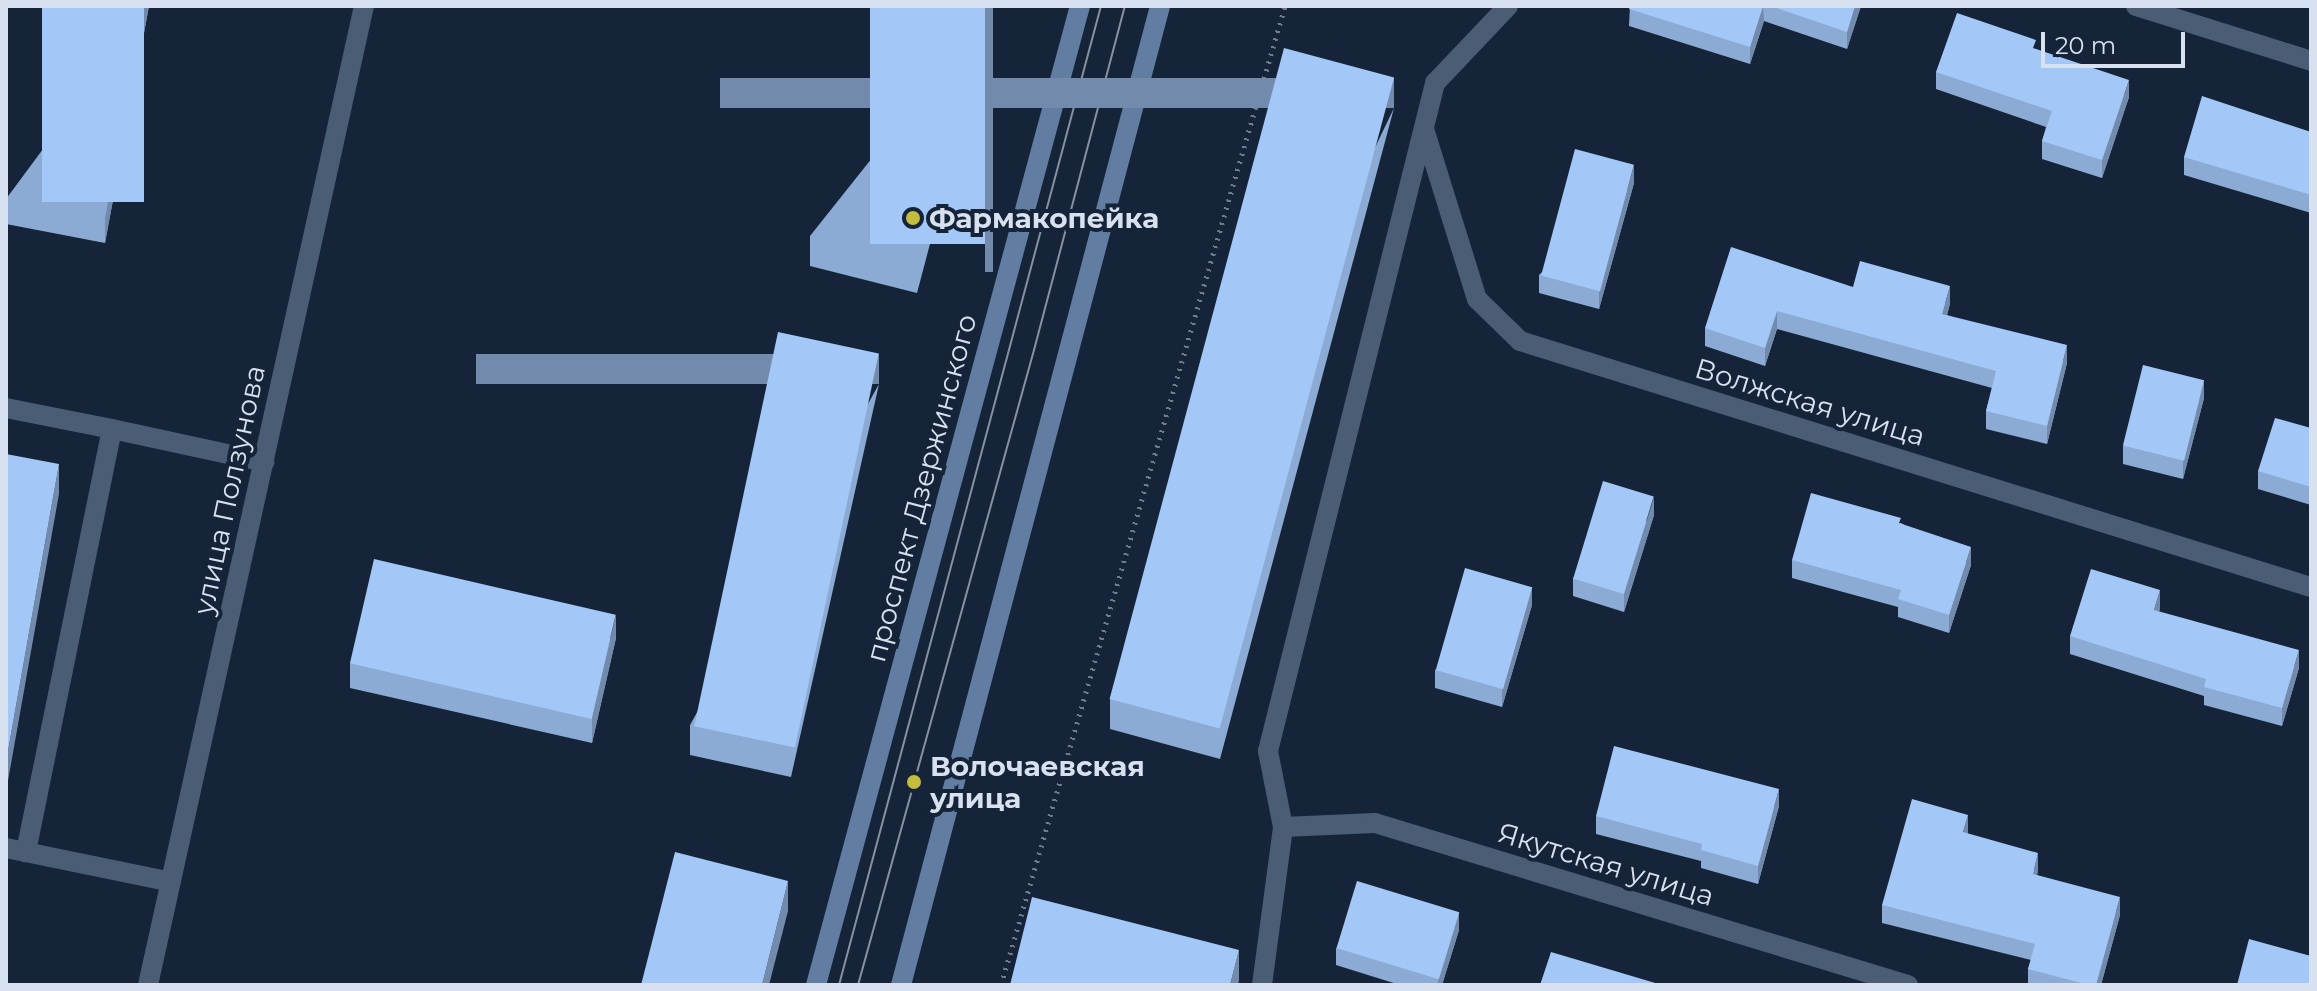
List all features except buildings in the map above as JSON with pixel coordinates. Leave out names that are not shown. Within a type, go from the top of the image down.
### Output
[{"type":"main road","name":"проспект Дзержинского","points":[[816,985],[1080,6]]},
{"type":"main road","points":[[901,985],[1160,6]]},
{"type":"street","name":"улица Ползунова","points":[[148,985],[364,6]]},
{"type":"street","points":[[1262,985],[1283,827],[1268,751],[1435,83],[1508,6]]},
{"type":"street","points":[[2136,6],[2311,61]]},
{"type":"street","name":"Волжская улица","points":[[1424,129],[1477,299],[1520,341],[2311,587]]},
{"type":"street","points":[[6,408],[264,462]]},
{"type":"street","points":[[112,429],[16,850],[171,882]]},
{"type":"street","name":"Якутская улица","points":[[1283,827],[1375,823],[1908,985]]},
{"type":"path","points":[[1001,985],[1285,6]]},
{"type":"tram line","points":[[839,985],[1101,6]]},
{"type":"tram line","points":[[858,985],[1034,350],[1125,6]]},
{"type":"place","name":"Фармакопейка","points":[[913,218]]},
{"type":"place","name":"Волочаевская улица","points":[[914,782]]}]
